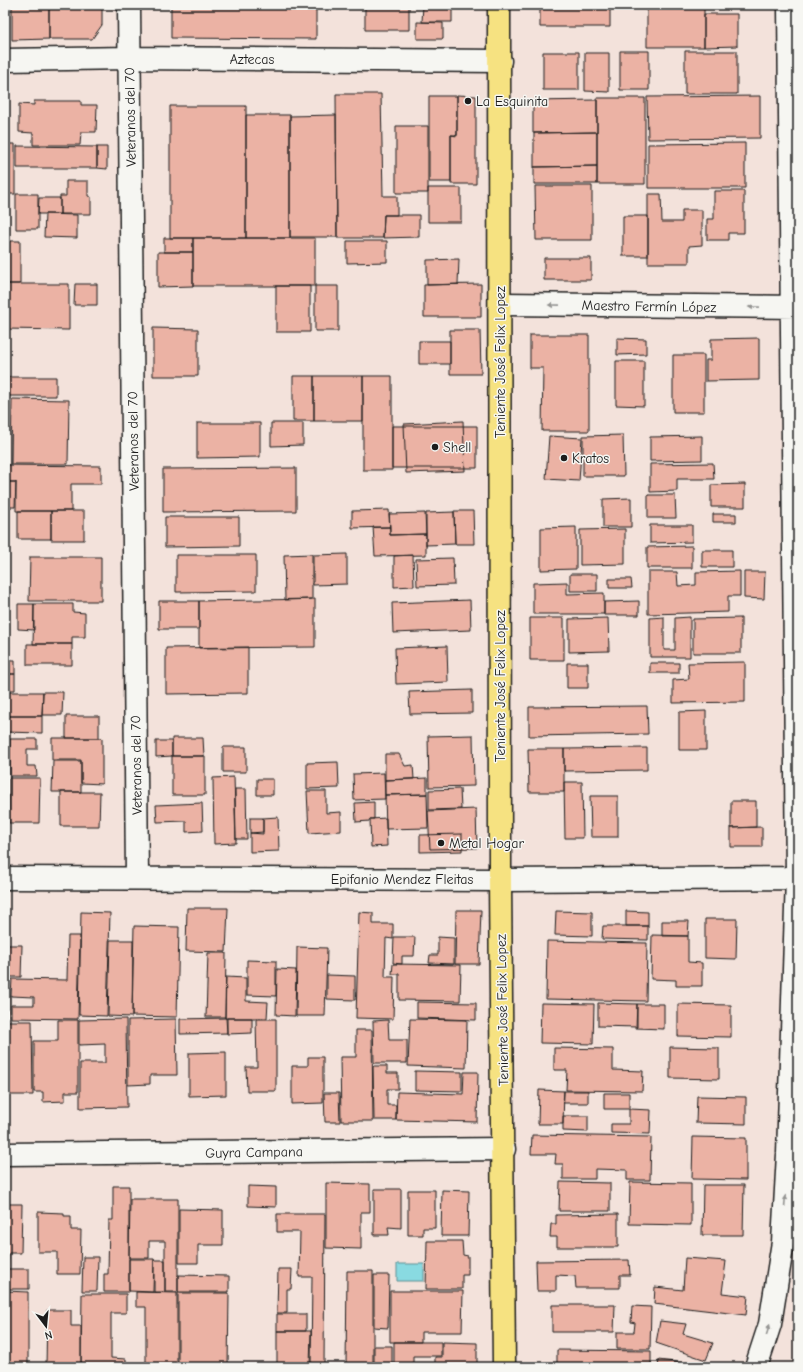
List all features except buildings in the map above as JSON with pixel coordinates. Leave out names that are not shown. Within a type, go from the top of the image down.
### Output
[{"type":"main road","name":"Teniente José Felix Lopez","points":[[499,5],[500,880],[504,1149],[504,1367]]},
{"type":"street","name":"Veteranos del 70","points":[[129,5],[137,877]]},
{"type":"street","points":[[756,1367],[770,1324],[783,1242],[788,1154],[798,878],[796,307],[789,5]]},
{"type":"street","name":"Aztecas","points":[[5,60],[129,58],[500,61]]},
{"type":"street","name":"Maestro Fermín López","points":[[500,304],[796,307]]},
{"type":"street","name":"Epifanio Mendez Fleitas","points":[[5,878],[137,877],[500,880],[798,878]]},
{"type":"street","name":"Guyra Campana","points":[[5,1154],[504,1149]]},
{"type":"water","points":[[397,1264],[424,1264],[424,1281],[397,1281]]},
{"type":"place","name":"La Esquinita","points":[[468,101]]},
{"type":"place","name":"Shell","points":[[435,447]]},
{"type":"place","name":"Kratos","points":[[564,458]]},
{"type":"place","name":"Metal Hogar","points":[[441,843]]}]
